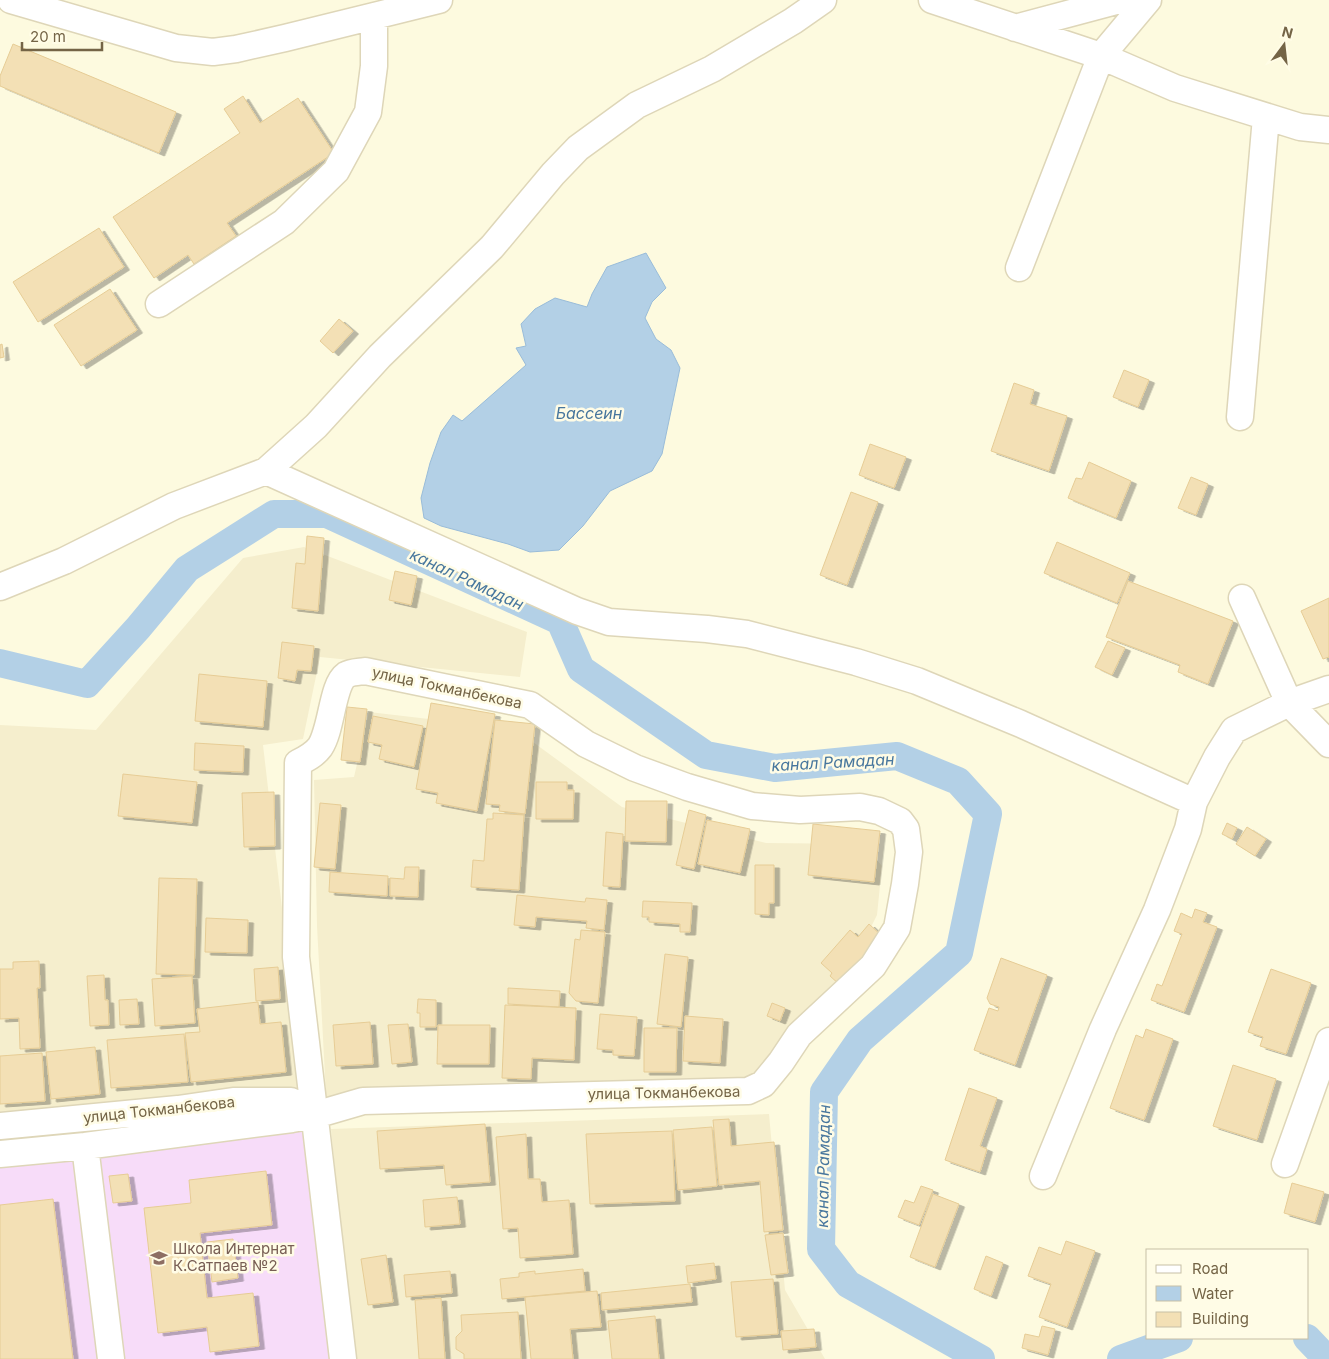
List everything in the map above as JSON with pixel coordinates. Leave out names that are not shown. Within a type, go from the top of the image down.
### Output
[{"type":"street","points":[[11,0],[176,48],[213,52],[244,47],[439,0]]},
{"type":"street","points":[[0,587],[64,561],[174,506],[266,471],[316,426],[380,356],[492,247],[553,174],[578,148],[638,105],[712,69],[793,21],[823,0]]},
{"type":"street","points":[[932,0],[1101,56],[1175,88],[1300,127],[1329,130]]},
{"type":"street","points":[[1015,28],[1120,0]]},
{"type":"street","points":[[1019,268],[1101,56],[1148,0]]},
{"type":"street","points":[[159,304],[284,222],[336,171],[368,112],[374,66],[374,16]]},
{"type":"street","points":[[1240,417],[1266,117]]},
{"type":"street","points":[[266,471],[577,611],[608,622],[747,634],[856,662],[917,681],[1021,724],[1194,802]]},
{"type":"street","points":[[1242,598],[1289,703],[1329,744]]},
{"type":"street","name":"улица Токманбекова","points":[[303,1117],[363,1101],[748,1091],[763,1084],[799,1036],[873,966],[897,928],[906,884],[909,852],[906,829],[900,821],[879,811],[860,807],[800,810],[752,806],[687,787],[635,768],[586,744],[530,705],[365,671],[347,674],[339,683],[329,727],[321,746],[314,754],[298,763],[296,957],[303,1117],[343,1359]]},
{"type":"street","points":[[1044,1176],[1103,1029],[1157,910],[1188,829],[1194,802],[1217,757],[1234,730],[1289,703],[1329,689]]},
{"type":"street","points":[[1285,1164],[1329,1041]]},
{"type":"street","name":"улица Токманбекова","points":[[0,1126],[178,1109],[233,1101],[291,1101],[303,1117]]},
{"type":"street","points":[[0,1154],[85,1146],[303,1117]]},
{"type":"street","points":[[85,1146],[111,1359]]},
{"type":"shaded area","points":[[304,547],[527,632],[520,677],[320,657],[303,739],[263,745],[305,1106],[0,1137],[0,725],[96,730],[243,558]]},
{"type":"shaded area","points":[[369,712],[515,729],[622,807],[766,843],[863,844],[882,866],[877,915],[855,959],[758,1096],[327,1113],[317,926],[314,780],[354,777]]},
{"type":"shaded area","points":[[769,1114],[785,1290],[825,1359],[354,1359],[331,1129]]},
{"type":"shaded area","name":"Школа Интернат К.Сатпаев №2","points":[[306,1124],[329,1359],[0,1359],[0,1156]]},
{"type":"water","name":"Бассеин","points":[[646,253],[666,288],[652,302],[645,318],[656,339],[671,350],[680,368],[662,454],[652,471],[610,491],[583,526],[559,550],[530,552],[508,544],[441,526],[424,518],[421,498],[430,463],[441,432],[453,415],[462,421],[526,365],[516,348],[526,346],[521,324],[535,309],[555,298],[587,307],[607,267]]},
{"type":"building","points":[[13,44],[176,112],[159,153],[0,86],[0,76]]},
{"type":"building","points":[[243,96],[260,123],[298,98],[334,153],[227,223],[236,236],[194,264],[188,255],[154,278],[113,217],[240,133],[224,109]]},
{"type":"building","points":[[99,228],[124,267],[38,322],[13,282]]},
{"type":"building","points":[[110,289],[137,330],[81,366],[54,325]]},
{"type":"building","points":[[339,319],[353,331],[333,353],[320,341]]},
{"type":"building","points":[[2,344],[4,357],[0,358],[0,345]]},
{"type":"building","points":[[1124,370],[1149,380],[1138,407],[1113,397]]},
{"type":"building","points":[[1014,383],[1034,390],[1030,404],[1067,416],[1049,471],[991,451]]},
{"type":"building","points":[[870,444],[906,457],[894,488],[859,475]]},
{"type":"building","points":[[1089,462],[1131,481],[1116,518],[1068,498],[1076,478],[1082,479]]},
{"type":"building","points":[[1191,477],[1208,484],[1196,515],[1178,508]]},
{"type":"building","points":[[851,492],[878,502],[847,585],[820,575]]},
{"type":"building","points":[[307,536],[324,538],[318,611],[292,608],[296,563],[305,564]]},
{"type":"building","points":[[1057,542],[1130,573],[1117,603],[1044,573]]},
{"type":"building","points":[[395,571],[417,576],[411,605],[389,600]]},
{"type":"building","points":[[1128,581],[1233,621],[1208,684],[1178,672],[1180,665],[1106,637]]},
{"type":"building","points":[[1329,598],[1329,657],[1323,659],[1301,611]]},
{"type":"building","points":[[1108,641],[1125,648],[1112,675],[1095,667]]},
{"type":"building","points":[[282,642],[314,646],[311,671],[297,670],[295,681],[278,678]]},
{"type":"building","points":[[199,674],[267,681],[263,727],[195,721]]},
{"type":"building","points":[[431,703],[495,714],[477,811],[436,803],[438,793],[416,789]]},
{"type":"building","points":[[347,707],[367,709],[360,762],[341,760]]},
{"type":"building","points":[[373,716],[423,726],[414,767],[379,759],[382,745],[368,742]]},
{"type":"building","points":[[495,720],[535,724],[525,814],[499,811],[500,805],[486,804]]},
{"type":"building","points":[[195,743],[244,746],[243,772],[194,770]]},
{"type":"building","points":[[123,774],[197,782],[192,823],[118,816]]},
{"type":"building","points":[[536,782],[567,782],[567,790],[574,790],[573,819],[536,819]]},
{"type":"building","points":[[274,792],[275,846],[244,847],[242,793]]},
{"type":"building","points":[[626,801],[667,801],[666,842],[625,841]]},
{"type":"building","points":[[320,803],[341,805],[335,869],[314,867]]},
{"type":"building","points":[[689,810],[706,815],[694,869],[676,865]]},
{"type":"building","points":[[493,813],[524,815],[519,890],[471,887],[473,860],[484,861],[487,819],[493,819]]},
{"type":"building","points":[[707,820],[750,829],[740,873],[698,864]]},
{"type":"building","points":[[1227,823],[1237,828],[1232,839],[1222,834]]},
{"type":"building","points":[[813,824],[880,831],[874,882],[808,875]]},
{"type":"building","points":[[1247,827],[1266,839],[1255,856],[1236,844]]},
{"type":"building","points":[[606,832],[623,834],[620,887],[603,886]]},
{"type":"building","points":[[755,865],[774,865],[774,903],[769,903],[769,915],[755,914]]},
{"type":"building","points":[[405,867],[419,867],[418,897],[390,896],[390,878],[404,879]]},
{"type":"building","points":[[330,872],[388,876],[387,896],[329,892]]},
{"type":"building","points":[[159,878],[197,879],[194,975],[156,974]]},
{"type":"building","points":[[517,895],[585,902],[586,898],[607,900],[604,930],[586,928],[587,921],[536,917],[535,927],[514,925]]},
{"type":"building","points":[[643,901],[692,903],[690,932],[680,932],[680,924],[649,922],[649,917],[642,917]]},
{"type":"building","points":[[1195,909],[1207,913],[1203,922],[1217,927],[1184,1012],[1151,1000],[1157,984],[1162,986],[1182,934],[1174,931],[1181,913],[1192,918]]},
{"type":"building","points":[[206,918],[248,920],[247,953],[205,952]]},
{"type":"building","points":[[869,924],[883,937],[840,985],[830,976],[832,973],[821,963],[850,930],[858,937]]},
{"type":"building","points":[[581,930],[605,932],[598,1003],[576,1001],[569,993],[575,939],[580,940]]},
{"type":"building","points":[[665,954],[688,957],[681,1027],[657,1024]]},
{"type":"building","points":[[1001,958],[1047,975],[1015,1065],[974,1050],[989,1008],[998,1011],[999,1007],[990,1004],[987,998]]},
{"type":"building","points":[[39,961],[40,988],[37,988],[40,1048],[20,1049],[19,1018],[0,1019],[0,969],[13,969],[13,962]]},
{"type":"building","points":[[278,967],[280,999],[256,1001],[254,969]]},
{"type":"building","points":[[1271,969],[1311,983],[1286,1054],[1260,1046],[1263,1037],[1248,1032]]},
{"type":"building","points":[[104,975],[109,1025],[90,1026],[87,976]]},
{"type":"building","points":[[192,976],[195,1023],[155,1026],[152,979]]},
{"type":"building","points":[[508,988],[560,991],[559,1007],[508,1004]]},
{"type":"building","points":[[137,999],[139,1024],[120,1025],[119,1000]]},
{"type":"building","points":[[418,999],[436,1000],[436,1027],[420,1027],[420,1013],[417,1013]]},
{"type":"building","points":[[258,1002],[260,1024],[281,1022],[286,1072],[191,1082],[185,1033],[200,1032],[197,1009]]},
{"type":"building","points":[[772,1003],[785,1008],[780,1021],[767,1016]]},
{"type":"building","points":[[505,1005],[576,1008],[574,1060],[532,1058],[531,1079],[502,1078]]},
{"type":"building","points":[[600,1014],[637,1017],[634,1056],[613,1055],[613,1050],[597,1049]]},
{"type":"building","points":[[685,1016],[723,1019],[720,1063],[683,1061]]},
{"type":"building","points":[[370,1022],[373,1064],[336,1066],[333,1025]]},
{"type":"building","points":[[408,1024],[412,1062],[392,1064],[388,1025]]},
{"type":"building","points":[[438,1025],[490,1025],[489,1064],[437,1064]]},
{"type":"building","points":[[644,1028],[677,1028],[676,1072],[644,1072]]},
{"type":"building","points":[[1146,1029],[1173,1039],[1144,1120],[1110,1108],[1136,1035],[1143,1038]]},
{"type":"building","points":[[184,1034],[188,1082],[111,1088],[107,1040]]},
{"type":"building","points":[[95,1047],[100,1094],[51,1099],[46,1052]]},
{"type":"building","points":[[42,1053],[45,1101],[0,1104],[0,1056]]},
{"type":"building","points":[[1233,1065],[1276,1079],[1257,1140],[1213,1126]]},
{"type":"building","points":[[969,1088],[997,1098],[980,1146],[987,1149],[980,1172],[945,1160]]},
{"type":"building","points":[[729,1119],[731,1146],[774,1142],[783,1230],[764,1232],[760,1181],[719,1185],[713,1120]]},
{"type":"building","points":[[485,1124],[490,1182],[446,1185],[444,1165],[380,1169],[377,1131]]},
{"type":"building","points":[[712,1127],[717,1186],[678,1190],[673,1130]]},
{"type":"building","points":[[672,1131],[675,1201],[590,1204],[586,1134]]},
{"type":"building","points":[[526,1134],[528,1179],[540,1179],[542,1202],[569,1200],[573,1254],[520,1258],[518,1228],[503,1229],[496,1137]]},
{"type":"building","points":[[266,1171],[272,1225],[200,1233],[207,1298],[253,1293],[259,1346],[210,1352],[207,1327],[158,1333],[144,1208],[191,1203],[189,1180]]},
{"type":"building","points":[[128,1174],[132,1201],[113,1203],[109,1176]]},
{"type":"building","points":[[1292,1183],[1324,1192],[1315,1222],[1284,1213]]},
{"type":"building","points":[[921,1186],[933,1190],[919,1225],[898,1217],[905,1200],[914,1203]]},
{"type":"building","points":[[933,1194],[959,1204],[935,1267],[910,1257]]},
{"type":"building","points":[[457,1197],[460,1224],[425,1227],[423,1200]]},
{"type":"building","points":[[53,1199],[73,1359],[0,1359],[0,1205]]},
{"type":"building","points":[[783,1233],[788,1273],[771,1275],[765,1235]]},
{"type":"building","points":[[233,1239],[238,1278],[212,1282],[207,1242]]},
{"type":"building","points":[[1066,1241],[1095,1251],[1067,1327],[1039,1317],[1051,1284],[1028,1276],[1039,1247],[1061,1255]]},
{"type":"building","points":[[386,1255],[393,1302],[368,1305],[361,1259]]},
{"type":"building","points":[[986,1256],[1003,1263],[991,1296],[974,1289]]},
{"type":"building","points":[[714,1263],[716,1279],[688,1283],[686,1266]]},
{"type":"building","points":[[583,1269],[585,1291],[502,1299],[500,1279],[519,1277],[519,1273],[535,1271],[535,1274]]},
{"type":"building","points":[[450,1271],[452,1293],[406,1297],[404,1275]]},
{"type":"building","points":[[773,1279],[778,1334],[736,1337],[731,1282]]},
{"type":"building","points":[[690,1284],[692,1302],[602,1310],[601,1293]]},
{"type":"building","points":[[597,1291],[601,1327],[570,1329],[573,1359],[531,1359],[525,1297]]},
{"type":"building","points":[[441,1298],[445,1359],[419,1359],[415,1300]]},
{"type":"building","points":[[518,1312],[521,1359],[464,1359],[464,1354],[456,1349],[456,1337],[462,1331],[461,1315]]},
{"type":"building","points":[[655,1316],[659,1359],[612,1359],[608,1321]]},
{"type":"building","points":[[1042,1326],[1055,1329],[1048,1355],[1022,1348],[1025,1334],[1039,1337]]},
{"type":"building","points":[[814,1329],[816,1347],[783,1350],[781,1331]]},
{"type":"waterway","name":"канал Рамадан","points":[[0,663],[87,684],[138,628],[187,569],[274,514],[327,514],[560,621],[581,669],[706,755],[775,768],[897,756],[958,781],[988,814],[959,953],[860,1040],[824,1092],[821,1249],[848,1284],[981,1359]]},
{"type":"waterway","name":"канал Рамадан","points":[[1121,1359],[1176,1339]]},
{"type":"waterway","name":"канал Рамадан","points":[[1308,1339],[1327,1359]]},
{"type":"place","name":"Школа Интернат К.Сатпаев №2","points":[[159,1258]]}]
